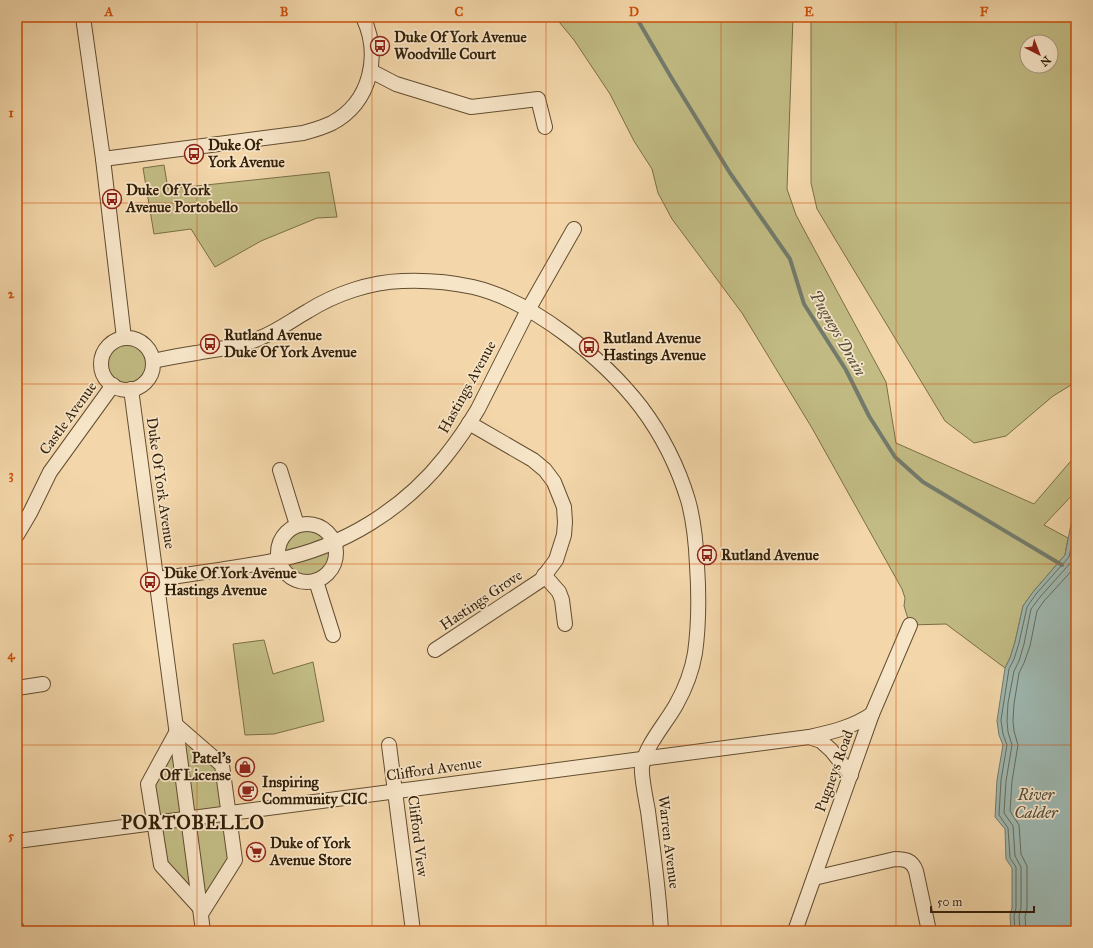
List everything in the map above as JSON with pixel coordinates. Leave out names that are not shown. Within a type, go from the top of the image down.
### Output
[{"type":"street","points":[[83,17],[103,159],[124,338]]},
{"type":"street","points":[[103,159],[303,133],[319,129],[337,120],[356,102],[365,87],[371,70],[372,46],[364,17]]},
{"type":"street","points":[[371,70],[396,84],[470,107],[538,99],[545,127]]},
{"type":"street","name":"Hastings Avenue","points":[[157,579],[278,560],[334,542],[360,530],[384,515],[424,481],[444,458],[469,423],[478,409],[528,310],[574,229]]},
{"type":"street","points":[[153,361],[243,344],[275,331],[327,300],[363,288],[400,281],[451,283],[475,288],[502,297],[528,310],[560,331],[582,348],[602,365],[640,406],[668,449],[688,500],[694,528],[699,596],[698,626],[694,655],[687,681],[677,704],[650,746],[645,758]]},
{"type":"street","points":[[124,338],[132,338],[145,345],[150,351],[153,361],[152,372],[147,380],[140,386],[131,389],[122,389],[113,385],[103,372],[102,362],[105,350],[112,343],[124,338]]},
{"type":"street","name":"Castle Avenue","points":[[17,535],[30,513],[50,472],[113,385]]},
{"type":"street","name":"Duke Of York Avenue","points":[[131,389],[204,931]]},
{"type":"street","name":"Hastings Grove","points":[[435,650],[529,589],[544,575],[556,560],[561,548],[565,522],[564,508],[554,482],[545,470],[533,460],[469,423]]},
{"type":"street","points":[[280,470],[298,524]]},
{"type":"street","points":[[309,523],[319,526],[326,530],[334,542],[336,555],[333,566],[325,576],[316,581],[304,582],[293,579],[284,572],[278,560],[278,547],[281,538],[288,530],[298,524],[309,523]]},
{"type":"street","name":"Hastings Grove","points":[[544,575],[559,592],[562,600],[565,624]]},
{"type":"street","points":[[316,581],[333,635]]},
{"type":"street","name":"Pugneys Road","points":[[795,931],[872,714],[910,625]]},
{"type":"street","points":[[17,688],[43,684]]},
{"type":"street","name":"Clifford Avenue","points":[[17,842],[809,737],[846,728],[860,722],[872,714]]},
{"type":"street","points":[[177,728],[222,765],[229,813],[235,860],[201,912],[160,865],[148,784],[177,728]]},
{"type":"street","points":[[809,737],[821,741],[831,750],[851,775]]},
{"type":"street","name":"Clifford View","points":[[389,745],[413,931]]},
{"type":"street","name":"Warren Avenue","points":[[645,758],[642,767],[660,904],[661,931]]},
{"type":"street","points":[[814,878],[895,859],[908,860],[912,863],[916,871],[929,931]]},
{"type":"shaded area","points":[[555,17],[793,17],[787,189],[796,215],[886,382],[896,443],[1034,504],[1076,455],[1076,491],[1044,525],[1068,538],[1065,555],[1023,606],[1015,642],[1005,668],[946,624],[910,625],[904,606],[905,598],[902,589],[812,428],[742,313],[672,219],[658,193],[652,169],[634,141],[610,94],[574,40]]},
{"type":"shaded area","points":[[811,17],[1076,17],[1076,382],[1053,396],[1006,436],[974,443],[945,421],[817,209],[811,183]]},
{"type":"shaded area","points":[[164,165],[168,189],[329,172],[337,217],[317,218],[261,241],[215,267],[191,229],[154,234],[143,168]]},
{"type":"shaded area","points":[[127,338],[137,340],[145,346],[151,354],[153,364],[151,374],[145,382],[137,388],[127,390],[117,388],[109,382],[103,374],[101,364],[103,354],[109,346],[117,340]]},
{"type":"shaded area","points":[[301,524],[313,524],[328,532],[336,547],[336,559],[328,574],[313,582],[301,582],[286,574],[278,559],[278,547],[286,532]]},
{"type":"shaded area","points":[[264,640],[273,674],[313,662],[324,721],[274,734],[245,735],[233,644]]},
{"type":"shaded area","points":[[177,731],[222,765],[235,860],[201,914],[161,865],[148,784]]},
{"type":"water","name":"River Calder","points":[[1076,519],[1076,931],[1011,931],[1010,915],[1012,908],[1012,868],[1006,859],[1005,829],[995,817],[997,780],[1003,745],[999,735],[997,721],[1005,668],[1015,642],[1023,606],[1065,555],[1071,524]]},
{"type":"waterway","name":"Pugneys Drain","points":[[636,17],[730,173],[790,259],[804,304],[846,370],[869,416],[895,457],[923,482],[1062,565]]},
{"type":"place","name":"Duke Of York Avenue Woodville Court","points":[[380,46]]},
{"type":"place","name":"Duke Of York Avenue","points":[[194,154]]},
{"type":"place","name":"Duke Of York Avenue Portobello","points":[[112,199]]},
{"type":"place","name":"Rutland Avenue Duke Of York Avenue","points":[[210,344]]},
{"type":"place","name":"Rutland Avenue Hastings Avenue","points":[[589,347]]},
{"type":"place","name":"Rutland Avenue","points":[[707,555]]},
{"type":"place","name":"Duke Of York Avenue Hastings Avenue","points":[[150,582]]},
{"type":"place","name":"Patel's Off License","points":[[245,767]]},
{"type":"place","name":"Inspiring Community CIC","points":[[248,791]]},
{"type":"place","name":"Duke of York Avenue Store","points":[[256,852]]},
{"type":"district","name":"PORTOBELLO","points":[[193,822]]}]
